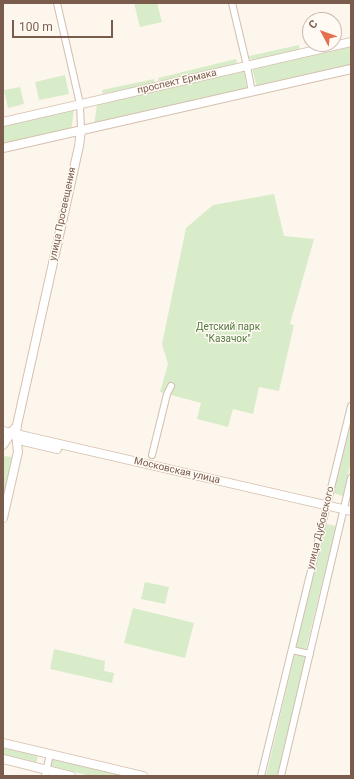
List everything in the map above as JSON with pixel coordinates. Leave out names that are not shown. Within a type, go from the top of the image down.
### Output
[{"type":"main road","name":"проспект Ермака","points":[[3,122],[351,42]]},
{"type":"main road","points":[[3,148],[351,69]]},
{"type":"main road","name":"улица Просвещения","points":[[3,518],[18,452],[9,437],[17,425],[81,130]]},
{"type":"main road","name":"Московская улица","points":[[9,437],[346,512],[351,515]]},
{"type":"main road","points":[[3,743],[143,776]]},
{"type":"main road","points":[[3,759],[45,773],[71,776]]},
{"type":"street","name":"улица Просвещения","points":[[57,3],[80,104],[81,130]]},
{"type":"street","points":[[232,3],[252,92]]},
{"type":"street","points":[[152,455],[167,394],[171,386]]},
{"type":"street","name":"улица Дубовского","points":[[261,776],[351,406]]},
{"type":"street","name":"улица Дубовского","points":[[281,776],[346,512],[351,478]]},
{"type":"street","points":[[292,650],[310,654]]},
{"type":"street","points":[[45,773],[50,754]]},
{"type":"green space","points":[[134,3],[157,3],[162,22],[140,27]]},
{"type":"green space","points":[[299,45],[300,51],[253,60],[250,59],[249,56]]},
{"type":"green space","points":[[351,46],[351,67],[257,88],[252,68],[324,52],[342,52],[342,48]]},
{"type":"green space","points":[[236,59],[236,64],[159,82],[158,78]]},
{"type":"green space","points":[[244,71],[247,90],[94,125],[97,105]]},
{"type":"green space","points":[[65,75],[69,94],[39,100],[35,82]]},
{"type":"green space","points":[[154,79],[155,83],[103,94],[102,90]]},
{"type":"green space","points":[[20,87],[24,104],[8,108],[4,90]]},
{"type":"green space","points":[[74,110],[71,131],[3,146],[3,126]]},
{"type":"green space","name":"Детский парк \"Казачок\"","points":[[274,194],[284,236],[314,239],[290,324],[294,325],[279,391],[259,387],[253,414],[233,409],[228,427],[197,419],[201,403],[160,392],[168,364],[162,344],[186,228],[213,205]]},
{"type":"green space","points":[[351,420],[351,461],[343,496],[333,493]]},
{"type":"green space","points":[[3,456],[12,457],[3,501]]},
{"type":"green space","points":[[326,524],[336,526],[306,649],[296,647]]},
{"type":"green space","points":[[145,582],[169,587],[165,604],[141,599]]},
{"type":"green space","points":[[133,608],[194,623],[185,658],[124,643]]},
{"type":"green space","points":[[54,649],[105,661],[104,671],[114,673],[112,683],[50,669]]},
{"type":"green space","points":[[295,653],[306,655],[277,776],[266,776]]},
{"type":"green space","points":[[3,746],[38,755],[36,764],[3,756]]},
{"type":"green space","points":[[52,759],[123,776],[90,776],[50,766]]}]
